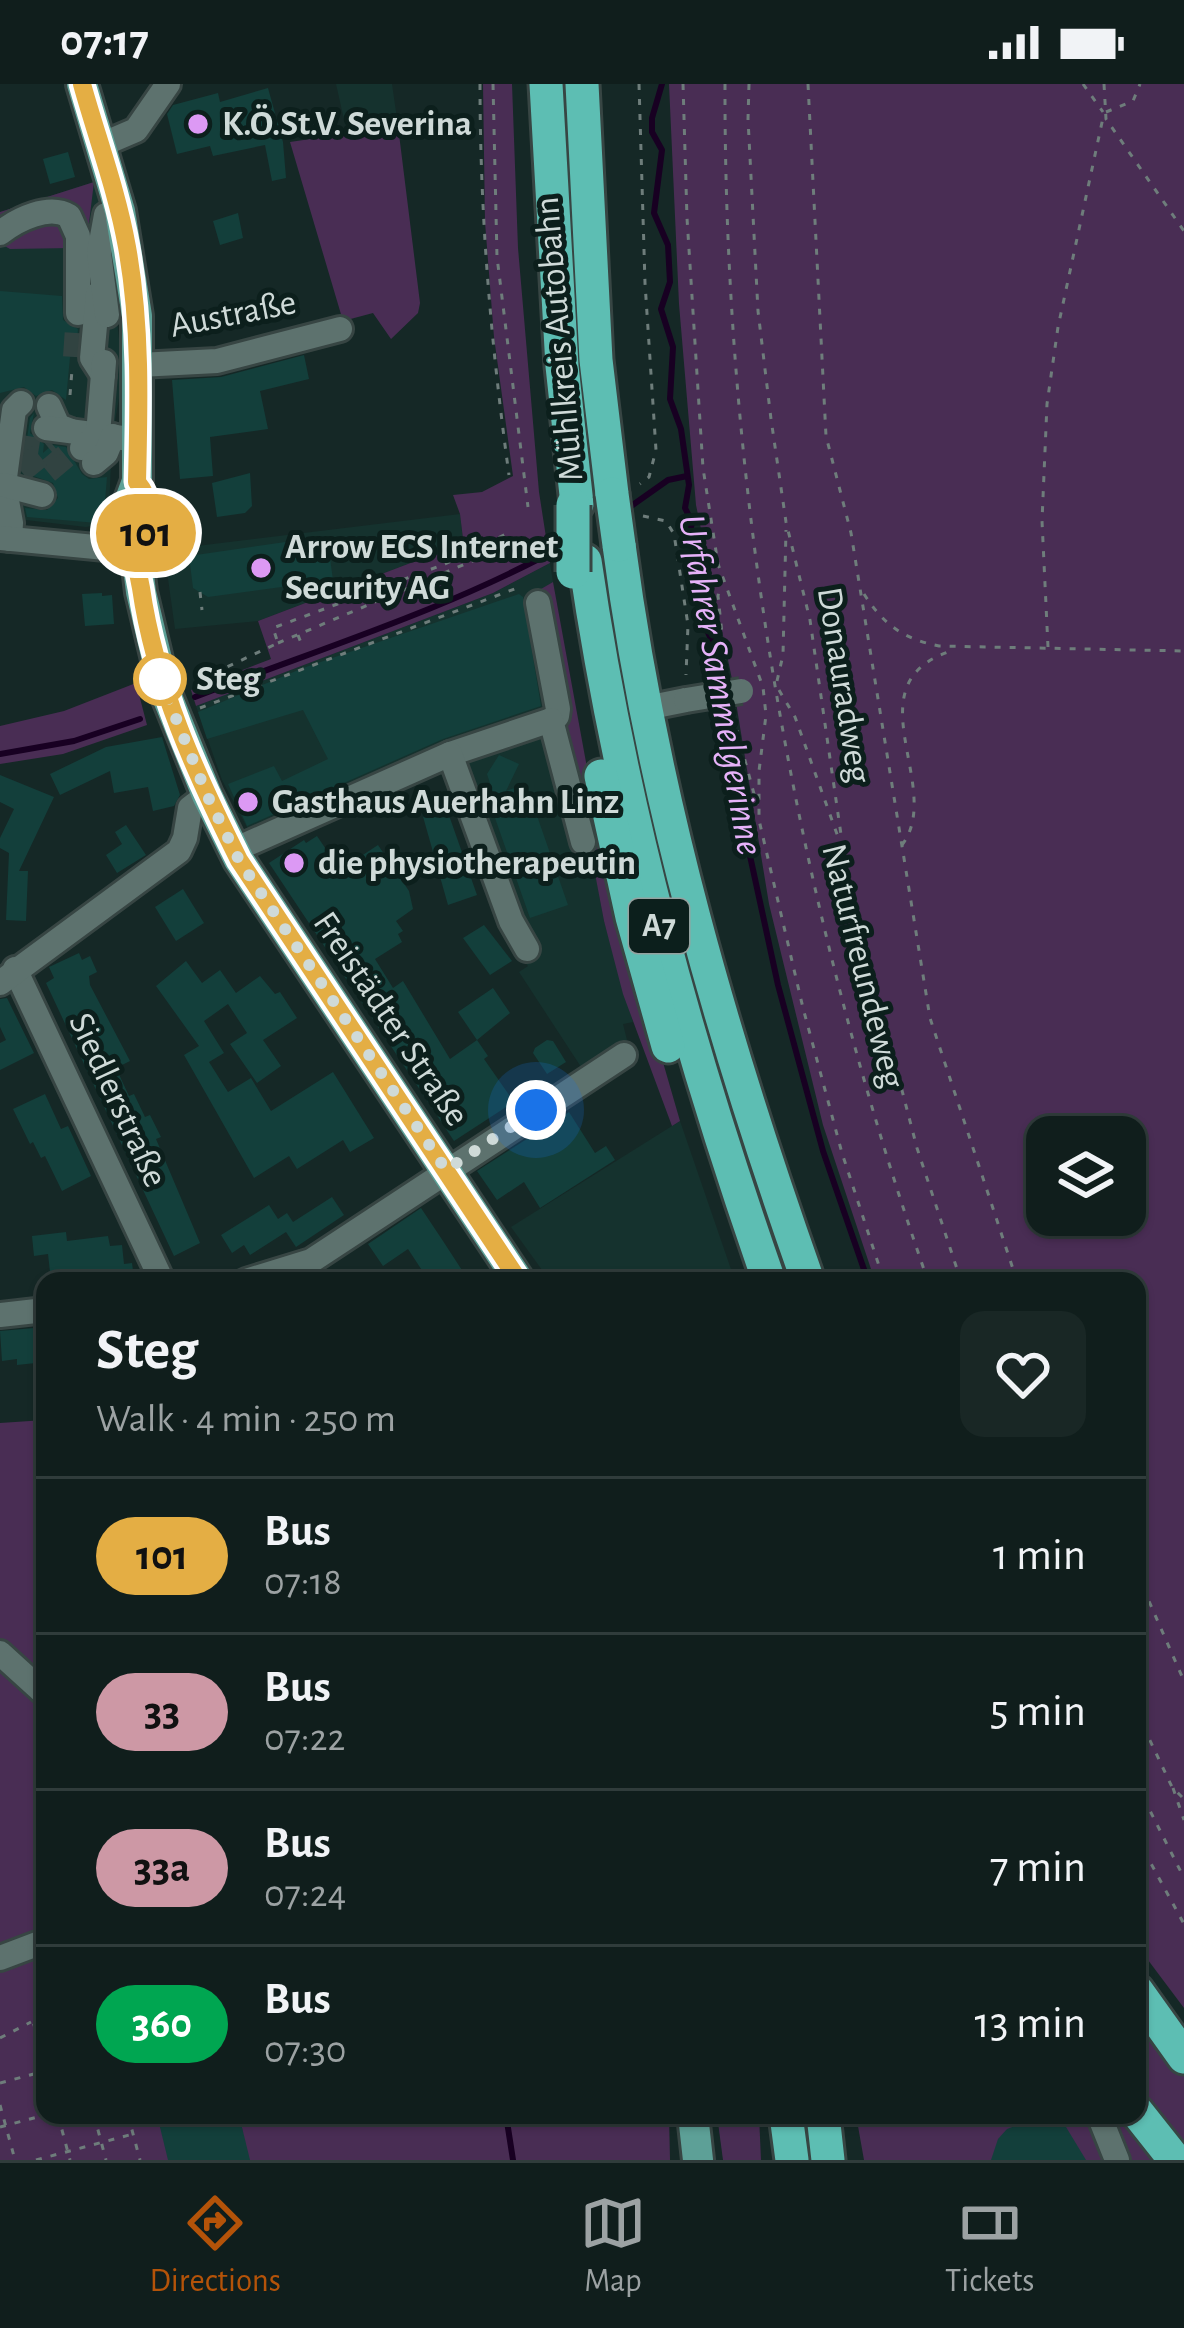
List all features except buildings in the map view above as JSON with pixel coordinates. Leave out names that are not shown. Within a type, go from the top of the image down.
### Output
[{"type":"highway","name":"Mühlkreis Autobahn","points":[[546,84],[553,243],[579,567],[661,935],[706,1095],[766,1272]]},
{"type":"highway","name":"Mühlkreis Autobahn","points":[[582,84],[596,360],[623,490],[619,544],[646,708],[714,997],[805,1272]]},
{"type":"highway","points":[[579,567],[588,705],[632,917],[685,1101],[742,1272]]},
{"type":"highway","points":[[1146,2004],[1184,2057]]},
{"type":"highway","points":[[1146,2123],[1175,2160]]},
{"type":"highway","points":[[771,2124],[773,2160]]},
{"type":"highway","points":[[788,2124],[792,2160]]},
{"type":"highway","points":[[828,2160],[829,2124]]},
{"type":"main road","name":"Freistädter Straße","points":[[82,84],[120,212],[133,283],[139,365],[79,436],[137,482],[130,500],[132,538],[160,679],[234,850],[512,1272]]},
{"type":"main road","points":[[694,2124],[698,2160]]},
{"type":"street","points":[[101,145],[136,130],[169,84]]},
{"type":"street","points":[[0,233],[50,210],[63,212],[78,236],[90,314],[100,274]]},
{"type":"street","points":[[79,436],[100,403],[91,362],[103,223],[106,215],[120,212]]},
{"type":"street","name":"Austraße","points":[[139,365],[217,361],[340,329]]},
{"type":"street","points":[[16,450],[11,523],[5,539],[137,550]]},
{"type":"street","points":[[234,850],[450,754],[557,716],[538,603]]},
{"type":"street","points":[[646,708],[733,692]]},
{"type":"street","points":[[551,720],[583,842]]},
{"type":"street","points":[[450,754],[511,921],[527,949]]},
{"type":"street","points":[[8,976],[179,850],[190,808],[207,795]]},
{"type":"street","name":"Siedlerstraße","points":[[8,976],[157,1272]]},
{"type":"street","points":[[275,1272],[311,1261],[625,1055]]},
{"type":"street","points":[[0,1316],[36,1311]]},
{"type":"street","points":[[0,1653],[36,1686]]},
{"type":"street","points":[[0,1958],[36,1944]]},
{"type":"street","points":[[1103,2124],[1117,2160]]},
{"type":"path","points":[[480,84],[491,345],[509,475]]},
{"type":"path","points":[[493,84],[497,257],[528,507]]},
{"type":"path","points":[[623,490],[649,478],[656,450],[639,84]]},
{"type":"path","name":"Naturfreundeweg","points":[[725,84],[734,344],[750,509],[776,685],[843,995],[925,1272]]},
{"type":"path","name":"Donauradweg","points":[[749,84],[758,310],[786,522],[806,598],[852,906],[917,1148],[958,1272]]},
{"type":"path","points":[[808,84],[826,436],[861,587],[930,1018],[1014,1272]]},
{"type":"path","points":[[1084,84],[1184,231]]},
{"type":"path","points":[[1048,647],[1042,521],[1047,404],[1058,327],[1104,113],[1105,84]]},
{"type":"path","points":[[1104,113],[1133,101],[1140,84]]},
{"type":"path","points":[[641,517],[658,516],[674,533],[688,625],[686,700]]},
{"type":"path","points":[[786,522],[783,655],[776,685],[795,717],[844,855]]},
{"type":"path","points":[[278,643],[273,628],[446,564],[506,534]]},
{"type":"path","points":[[214,673],[508,546],[546,542]]},
{"type":"path","points":[[722,578],[718,596],[733,692],[758,808]]},
{"type":"path","points":[[861,587],[883,620],[902,635],[961,649],[1184,651]]},
{"type":"path","points":[[193,711],[517,588],[538,603]]},
{"type":"path","points":[[200,592],[202,610]]},
{"type":"path","points":[[298,635],[303,648]]},
{"type":"path","points":[[900,847],[914,818],[903,722],[906,688],[926,664],[961,649]]},
{"type":"path","points":[[1146,1594],[1184,1681]]},
{"type":"path","points":[[1146,1731],[1184,1820]]},
{"type":"path","points":[[1172,1787],[1184,1799]]},
{"type":"path","points":[[1146,1803],[1184,1878]]},
{"type":"path","points":[[1146,1854],[1184,1924]]},
{"type":"path","points":[[0,2038],[36,2020]]},
{"type":"path","points":[[33,2021],[36,2033]]},
{"type":"path","points":[[0,2083],[36,2072]]},
{"type":"path","points":[[0,2105],[15,2160]]},
{"type":"path","points":[[3,2126],[36,2117]]},
{"type":"path","points":[[60,2124],[70,2160]]},
{"type":"path","points":[[97,2124],[106,2160]]},
{"type":"path","points":[[131,2124],[140,2160]]},
{"type":"path","points":[[36,2160],[134,2134]]},
{"type":"shaded area","points":[[336,84],[392,84],[398,126],[347,133]]},
{"type":"shaded area","points":[[483,84],[512,84],[518,248],[539,492],[550,563],[493,593],[196,706],[191,690],[271,659],[258,621],[464,547],[453,495],[482,492],[513,476],[494,337],[485,222]]},
{"type":"shaded area","points":[[669,84],[1184,84],[1184,2008],[1146,1956],[1146,1272],[872,1272],[823,1125],[769,904],[733,684],[696,505],[679,304]]},
{"type":"shaded area","points":[[398,126],[420,303],[418,313],[391,339],[373,313],[343,321],[290,142]]},
{"type":"shaded area","points":[[94,182],[110,255],[123,376],[112,438],[109,511],[101,524],[86,527],[0,517],[0,212]]},
{"type":"shaded area","points":[[94,182],[86,247],[80,219],[0,224],[0,212]]},
{"type":"shaded area","points":[[64,220],[71,248],[10,249],[1,244],[13,230]]},
{"type":"shaded area","points":[[460,514],[464,547],[258,621],[175,629],[164,550]]},
{"type":"shaded area","points":[[550,563],[553,582],[541,590],[563,715],[250,833],[222,780],[196,706],[493,593]]},
{"type":"shaded area","points":[[553,582],[603,855],[680,1121],[672,1126],[623,994],[604,921],[541,589]]},
{"type":"shaded area","points":[[136,683],[147,725],[63,754],[0,764],[0,726],[64,711]]},
{"type":"shaded area","points":[[529,738],[544,740],[591,849],[604,921],[633,1022],[623,1024],[627,1040],[583,1070],[519,972],[528,966],[524,961],[537,954],[520,922],[465,766],[467,760]]},
{"type":"shaded area","points":[[680,1121],[732,1272],[544,1272],[511,1227]]},
{"type":"shaded area","points":[[36,1421],[36,1936],[0,1949],[0,1423]]},
{"type":"shaded area","points":[[36,1951],[36,2124],[669,2124],[670,2160],[0,2160],[0,1965]]},
{"type":"shaded area","points":[[1146,2017],[1184,2068],[1184,2160],[864,2160],[858,2124],[1146,2124]]},
{"type":"shaded area","points":[[718,2124],[759,2124],[761,2160],[723,2160]]},
{"type":"waterway","name":"Urfahrer Sammelgerinne","points":[[662,84],[652,118],[652,132],[662,150],[654,213],[668,245],[670,282],[661,309],[673,347],[670,399],[681,429],[689,485],[685,508],[692,522],[700,597],[708,613],[705,626],[712,641],[713,687]]},
{"type":"waterway","points":[[627,509],[668,480],[687,476]]},
{"type":"waterway","points":[[195,697],[428,609],[563,546]]},
{"type":"waterway","name":"Urfahrer Sammelgerinne","points":[[716,699],[778,985],[823,1151],[865,1272]]},
{"type":"waterway","points":[[0,754],[74,741],[140,719]]},
{"type":"waterway","points":[[507,2124],[513,2160]]},
{"type":"tunnel","points":[[75,357],[78,313]]},
{"type":"tunnel","points":[[21,471],[53,445]]},
{"type":"tunnel","points":[[15,446],[46,451],[71,481]]},
{"type":"bus line","name":"101","points":[[82,84],[112,179],[133,283],[139,345],[137,482],[147,497],[146,534],[137,550],[141,592],[164,689],[239,860],[513,1272]]},
{"type":"place","name":"K.Ö.St.V. Severina","points":[[198,124]]},
{"type":"place","name":"Arrow ECS Internet Security AG","points":[[261,568]]},
{"type":"place","name":"Steg","points":[[160,679]]},
{"type":"place","name":"Gasthaus Auerhahn Linz","points":[[248,802]]},
{"type":"place","name":"die physiotherapeutin","points":[[294,863]]},
{"type":"route","points":[[160,679],[239,860],[446,1170],[536,1110]]}]
